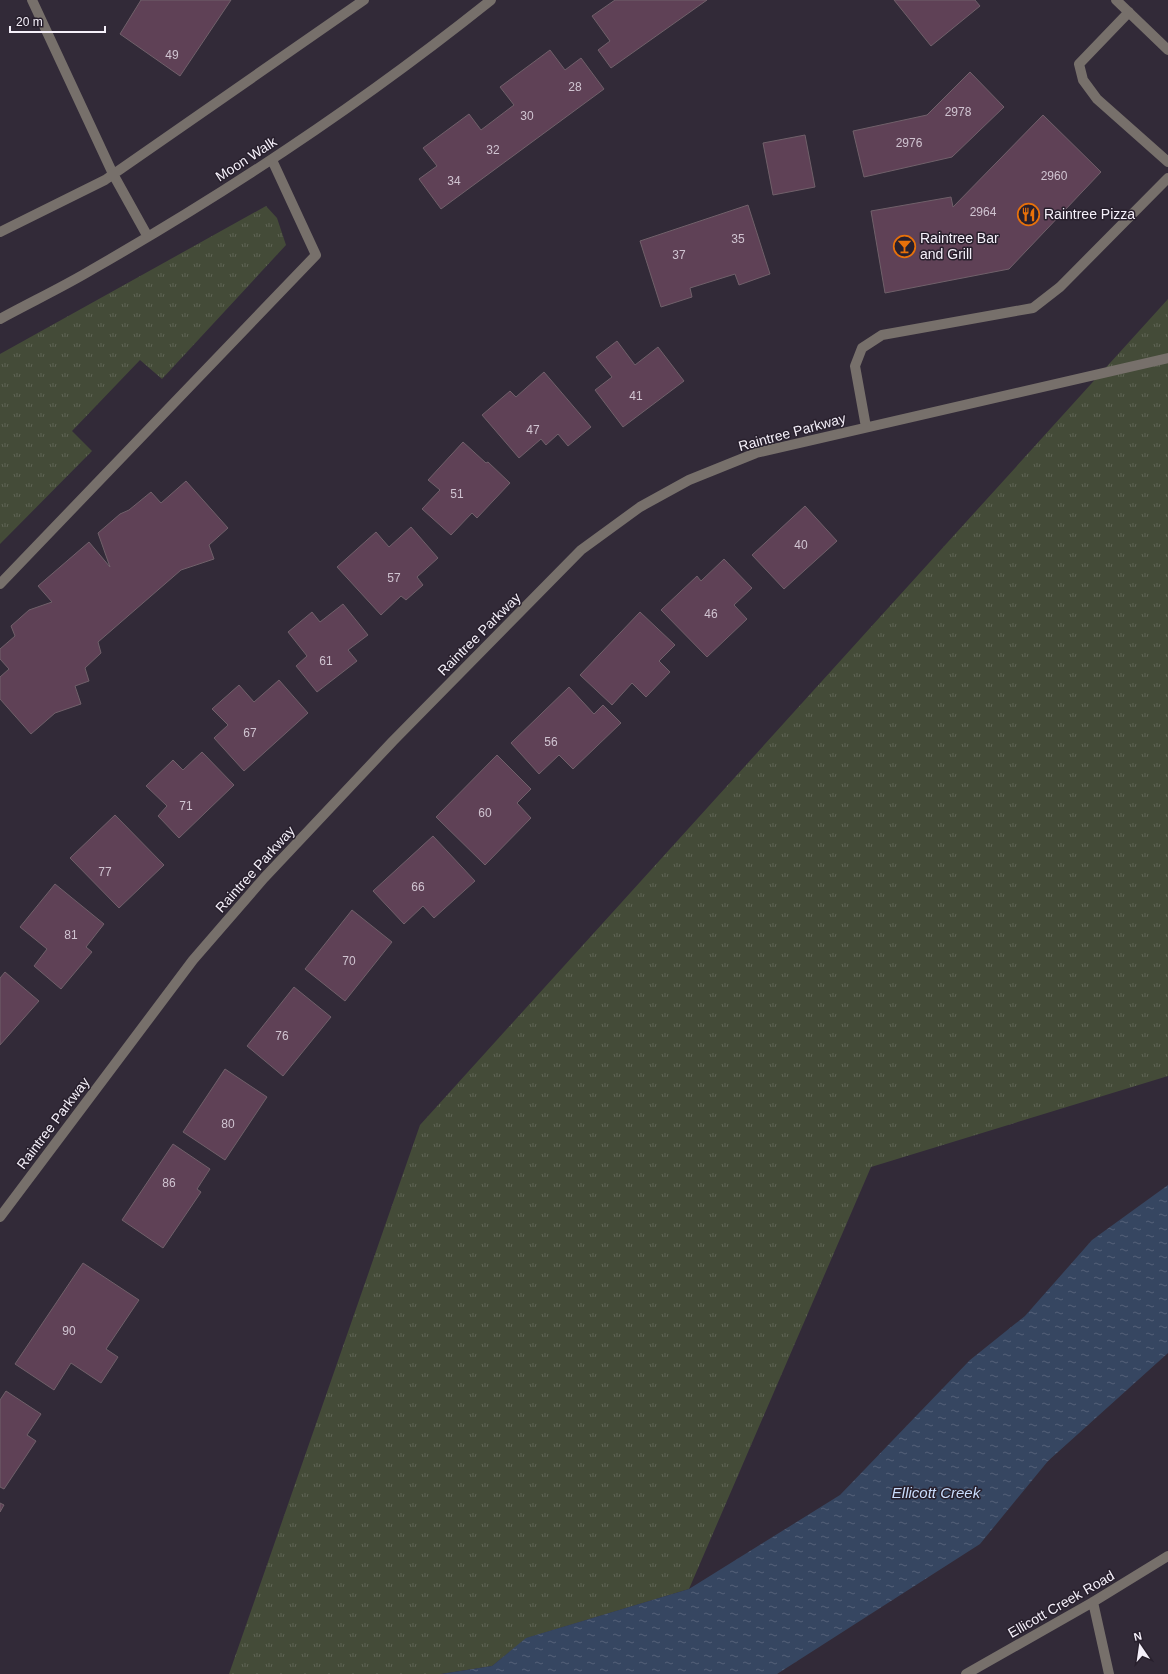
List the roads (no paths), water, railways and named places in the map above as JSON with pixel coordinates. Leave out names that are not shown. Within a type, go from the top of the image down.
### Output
[{"type":"street","points":[[32,0],[113,174],[148,237]]},
{"type":"street","points":[[0,232],[105,180],[364,0]]},
{"type":"street","name":"Moon Walk","points":[[0,319],[92,270],[272,160],[366,96],[434,46],[491,0]]},
{"type":"street","points":[[1116,0],[1168,50]]},
{"type":"street","points":[[1129,12],[1079,64],[1083,80],[1097,99],[1168,162]]},
{"type":"street","points":[[0,584],[316,255],[272,160]]},
{"type":"street","points":[[866,427],[855,366],[862,348],[882,335],[1033,308],[1060,287],[1168,178]]},
{"type":"street","name":"Raintree Parkway","points":[[0,1217],[193,960],[264,878],[393,741],[581,550],[640,507],[689,480],[756,453],[1168,358]]},
{"type":"street","name":"Ellicott Creek Road","points":[[966,1674],[1093,1602],[1168,1556]]},
{"type":"street","points":[[1093,1602],[1109,1674]]},
{"type":"water","name":"Ellicott Creek","points":[[1168,1185],[1168,1353],[1048,1461],[980,1544],[777,1674],[441,1674],[492,1666],[526,1638],[689,1589],[840,1495],[970,1360],[1025,1316],[1092,1240]]},
{"type":"place","name":"Raintree Pizza","points":[[1028,214]]},
{"type":"place","name":"Raintree Bar and Grill","points":[[904,246]]}]
